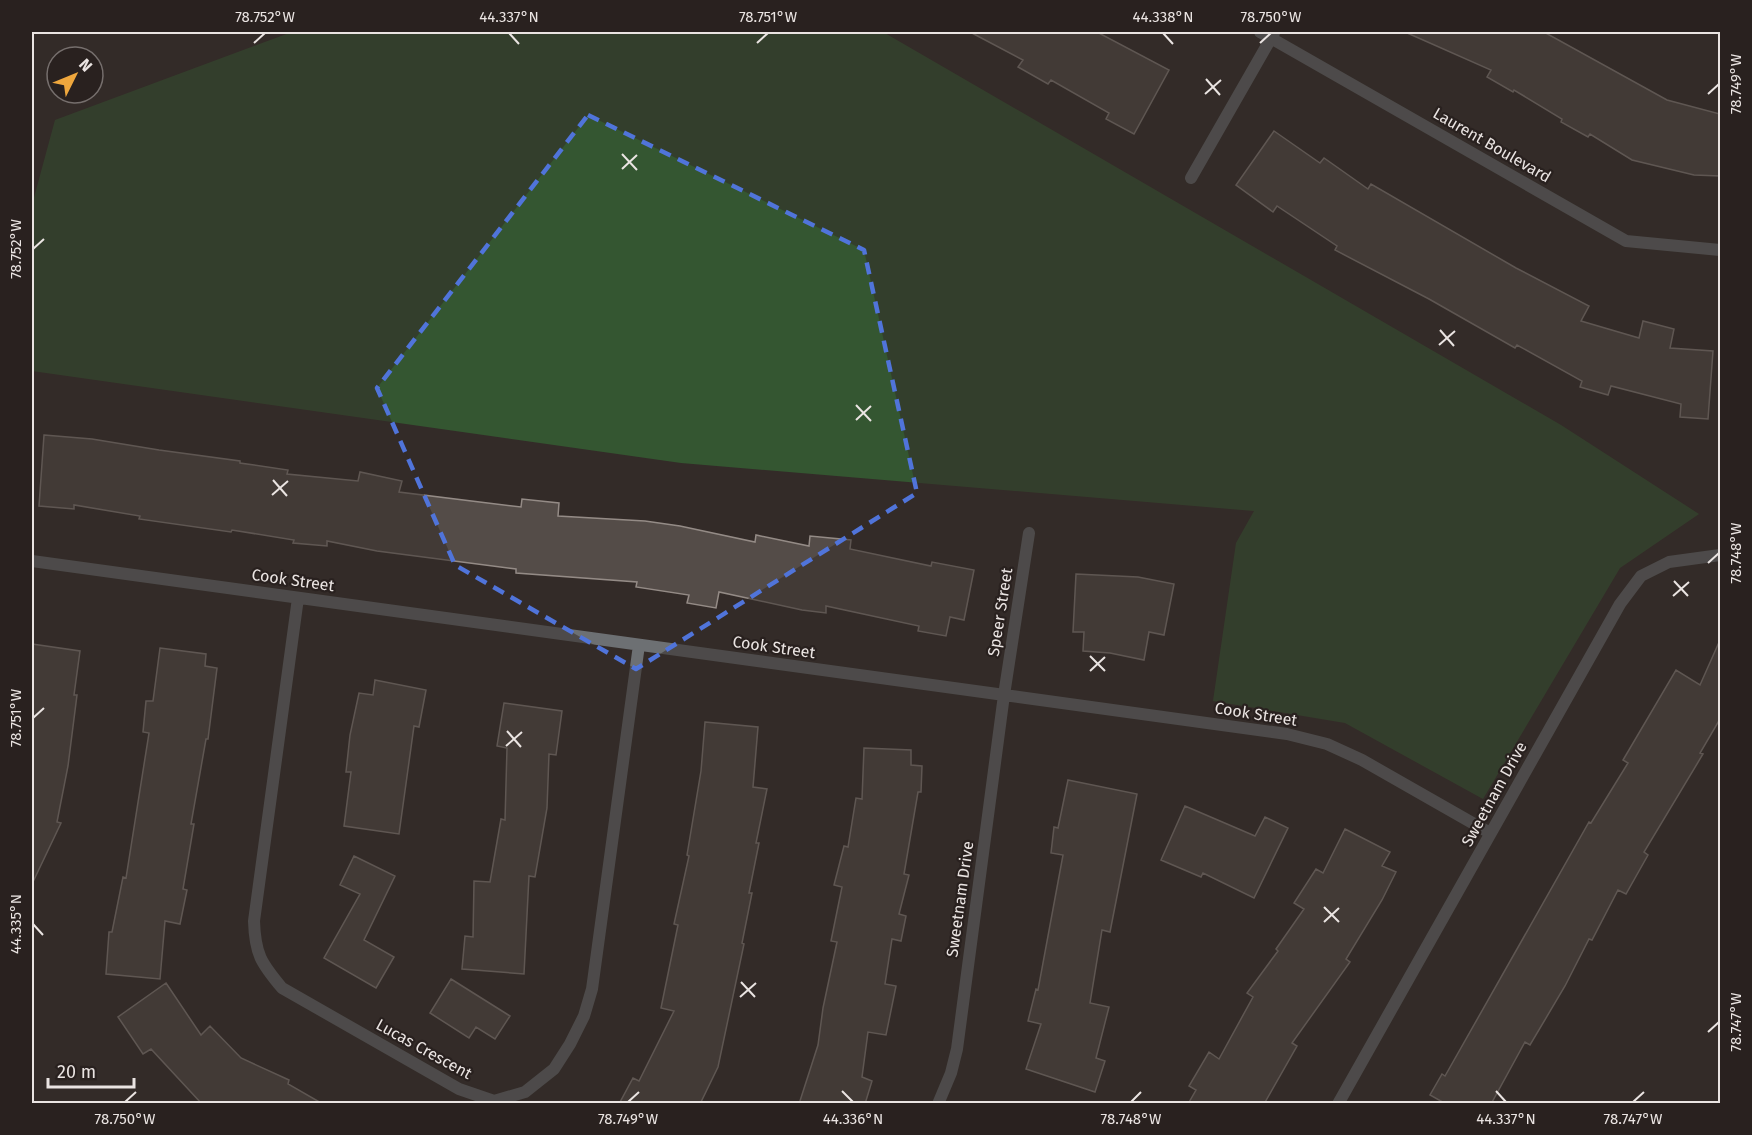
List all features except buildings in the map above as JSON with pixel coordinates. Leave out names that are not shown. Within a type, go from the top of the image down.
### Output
[{"type":"street","points":[[1191,178],[1268,34]]},
{"type":"street","name":"Laurent Boulevard","points":[[1268,34],[1626,241],[1720,250]]},
{"type":"street","name":"Speer Street","points":[[1004,696],[1029,533]]},
{"type":"street","name":"Sweetnam Drive","points":[[1338,1104],[1620,604],[1641,576],[1669,562],[1720,555]]},
{"type":"street","name":"Cook Street","points":[[32,561],[1287,734],[1327,744],[1362,760],[1490,833]]},
{"type":"street","name":"Lucas Crescent","points":[[298,598],[254,921],[255,944],[264,967],[282,988],[459,1089],[494,1101],[525,1092],[554,1069],[584,1016],[592,989],[639,645]]},
{"type":"street","name":"Sweetnam Drive","points":[[938,1104],[951,1073],[957,1049],[1004,696]]},
{"type":"highlighted area","points":[[588,115],[864,250],[917,493],[636,669],[455,565],[377,388]]},
{"type":"green space","points":[[292,32],[883,32],[1561,425],[1699,514],[1620,568],[1483,799],[1345,723],[1213,701],[1236,543],[1254,511],[681,463],[32,371],[32,205],[55,120],[95,105],[105,105],[105,101]]}]
